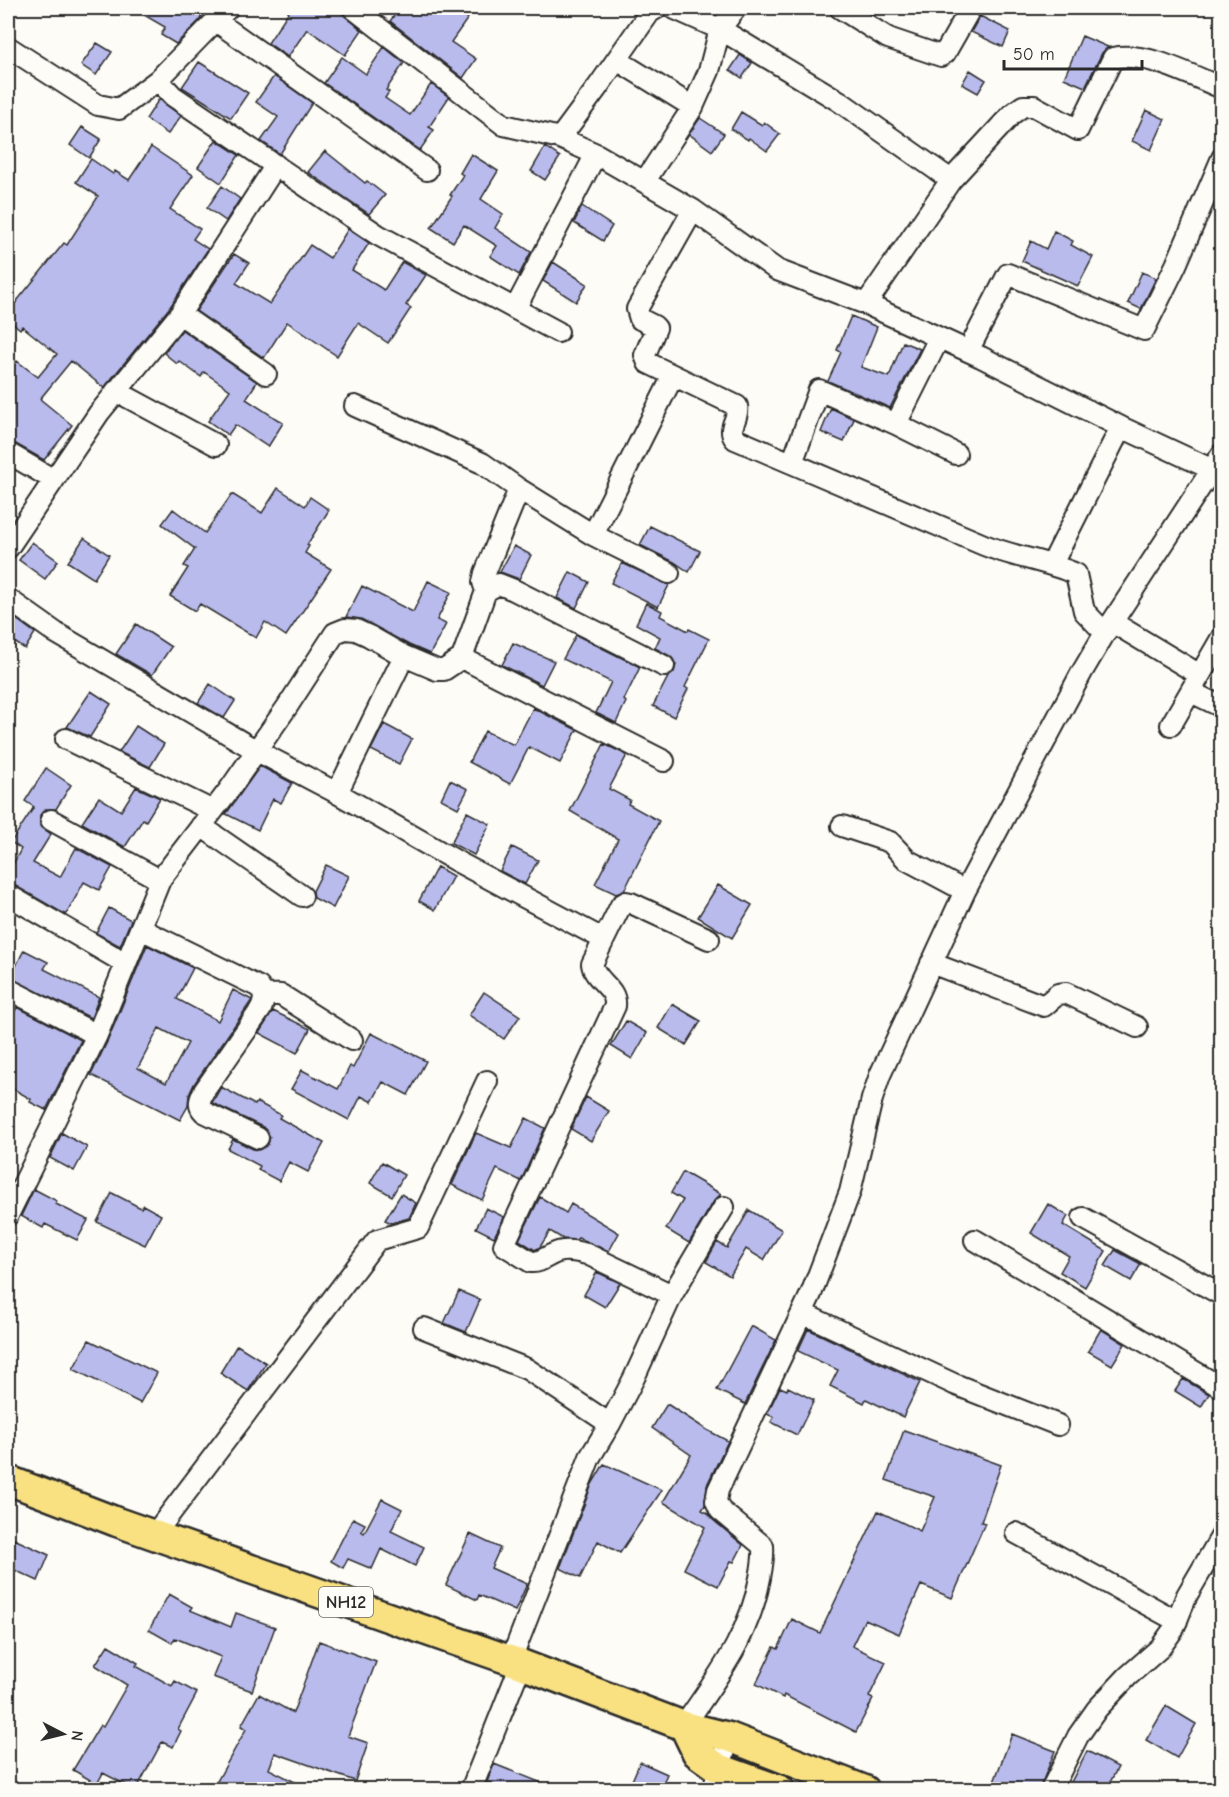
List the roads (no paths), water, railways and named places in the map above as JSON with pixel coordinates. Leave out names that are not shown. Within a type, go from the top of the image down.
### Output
[{"type":"highway","name":"NH12","points":[[8,1480],[154,1535],[516,1662],[684,1726],[729,1737],[865,1790]]},
{"type":"highway","points":[[684,1726],[697,1753],[716,1779],[780,1790]]},
{"type":"street","points":[[353,8],[504,125],[560,138],[596,154],[693,210],[777,270],[866,304],[968,351],[1121,427],[1216,462],[1082,672],[965,891],[879,1076],[850,1192],[802,1313],[718,1490],[716,1500],[720,1510],[763,1546],[764,1556],[757,1593],[747,1625],[736,1648],[684,1726]]},
{"type":"street","points":[[560,138],[650,12],[657,8]]},
{"type":"street","points":[[673,8],[720,28],[839,101],[951,180]]},
{"type":"street","points":[[645,181],[693,106],[709,71],[720,28],[736,8]]},
{"type":"street","points":[[851,10],[888,38],[941,57],[969,11]]},
{"type":"street","points":[[8,47],[98,105],[119,109],[158,80],[222,14],[427,170]]},
{"type":"street","points":[[866,304],[951,180],[1012,114],[1023,106],[1034,106],[1078,130],[1113,58],[1125,56],[1144,58],[1221,88]]},
{"type":"street","points":[[617,60],[693,106]]},
{"type":"street","points":[[158,80],[173,96],[378,235],[558,332]]},
{"type":"street","points":[[515,309],[596,154]]},
{"type":"street","points":[[968,351],[1008,274],[1144,330],[1176,265],[1221,158]]},
{"type":"street","points":[[8,548],[99,412],[180,314],[276,165]]},
{"type":"street","points":[[693,210],[637,309],[640,319],[656,328],[645,355],[648,363],[737,406],[738,414],[731,430],[731,435],[735,439],[1001,552],[1052,564],[1076,574],[1084,610],[1195,683],[1221,707]]},
{"type":"street","points":[[180,314],[266,374]]},
{"type":"street","points":[[896,424],[939,338]]},
{"type":"street","points":[[593,535],[673,376]]},
{"type":"street","points":[[792,463],[819,390],[956,454]]},
{"type":"street","points":[[116,391],[216,445]]},
{"type":"street","points":[[355,405],[482,463],[593,535],[669,573]]},
{"type":"street","points":[[1052,564],[1121,427]]},
{"type":"street","points":[[8,453],[54,480]]},
{"type":"street","points":[[8,1215],[97,1035],[160,880],[257,751],[335,633],[345,629],[356,630],[404,656],[437,670],[444,670],[462,658],[486,591],[483,582],[485,573],[519,489]]},
{"type":"street","points":[[486,591],[499,585],[507,586],[664,666]]},
{"type":"street","points":[[8,599],[56,633],[257,751],[337,793],[402,832],[603,939]]},
{"type":"street","points":[[1171,725],[1221,637]]},
{"type":"street","points":[[337,793],[404,656]]},
{"type":"street","points":[[462,658],[664,761]]},
{"type":"street","points":[[66,739],[207,818],[302,896]]},
{"type":"street","points":[[51,820],[160,880]]},
{"type":"street","points":[[842,826],[890,842],[907,860],[965,891]]},
{"type":"street","points":[[8,895],[125,963]]},
{"type":"street","points":[[672,1295],[587,1254],[559,1251],[536,1263],[504,1245],[615,1006],[613,992],[597,977],[592,964],[621,905],[626,902],[631,903],[709,939]]},
{"type":"street","points":[[141,929],[259,987],[264,994],[261,1009],[204,1091],[200,1101],[200,1108],[204,1112],[258,1138]]},
{"type":"street","points":[[931,963],[1039,1005],[1048,1004],[1059,994],[1066,993],[1137,1027]]},
{"type":"street","points":[[8,989],[97,1035]]},
{"type":"street","points":[[264,994],[281,995],[352,1040]]},
{"type":"street","points":[[154,1535],[377,1240],[418,1228],[487,1081]]},
{"type":"street","points":[[471,1790],[590,1457],[634,1378],[672,1295],[724,1207]]},
{"type":"street","points":[[1083,1218],[1221,1295]]},
{"type":"street","points":[[975,1240],[1221,1388]]},
{"type":"street","points":[[802,1313],[954,1384],[1058,1425]]},
{"type":"street","points":[[424,1328],[527,1369],[610,1424]]},
{"type":"street","points":[[1016,1533],[1177,1621]]},
{"type":"street","points":[[1052,1790],[1078,1736],[1097,1709],[1128,1676],[1160,1648],[1177,1621],[1187,1595],[1221,1535]]},
{"type":"street","points":[[716,1779],[729,1737]]}]
